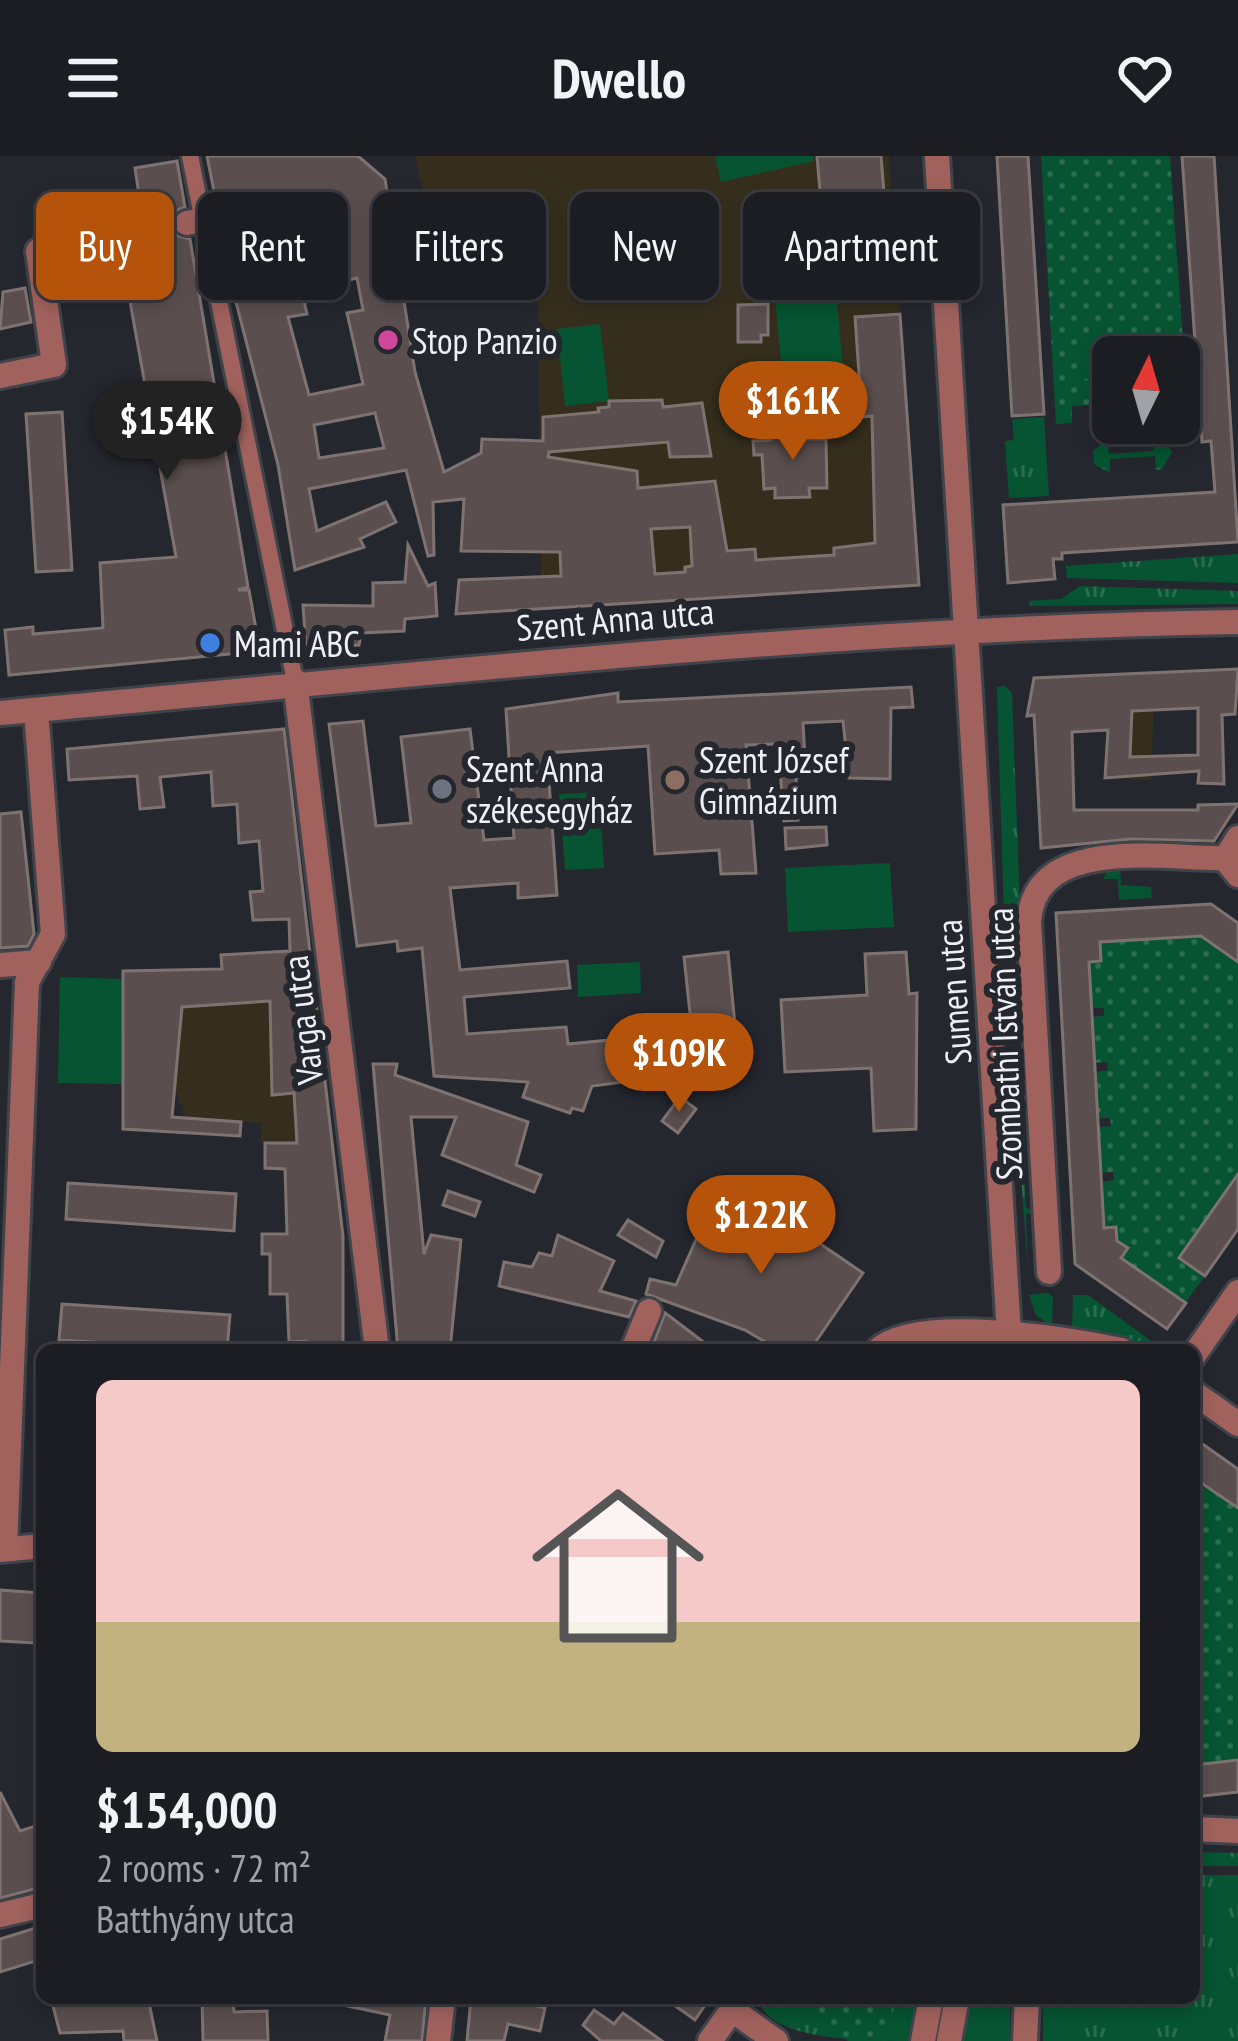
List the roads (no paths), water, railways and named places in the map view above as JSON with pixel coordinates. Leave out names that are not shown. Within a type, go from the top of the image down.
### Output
[{"type":"street","points":[[190,156],[195,221],[296,681]]},
{"type":"street","name":"Sumen utca","points":[[937,156],[1010,1343]]},
{"type":"street","points":[[0,376],[54,364],[45,300]]},
{"type":"street","name":"Szent Anna utca","points":[[0,713],[296,681],[964,628],[1238,622]]},
{"type":"street","name":"Varga utca","points":[[296,681],[376,1344]]},
{"type":"street","points":[[36,710],[53,934],[33,972],[3,1550],[36,1547]]},
{"type":"street","name":"Szombathi István utca","points":[[1049,1272],[1029,921],[1033,897],[1050,874],[1076,863],[1234,857]]},
{"type":"street","points":[[0,964],[33,972]]},
{"type":"street","points":[[1200,1346],[1238,1292]]},
{"type":"street","points":[[636,1344],[650,1311]]},
{"type":"street","points":[[885,1344],[918,1332],[1010,1343]]},
{"type":"street","points":[[1200,1398],[1238,1424]]},
{"type":"street","points":[[1200,1828],[1238,1831]]},
{"type":"street","points":[[0,1915],[36,1906]]},
{"type":"street","points":[[438,2041],[442,2004]]},
{"type":"street","points":[[710,2041],[736,2004],[776,2041]]},
{"type":"street","points":[[923,2041],[930,2004]]},
{"type":"street","points":[[949,2041],[956,2004]]},
{"type":"street","points":[[1025,2041],[1027,2004]]},
{"type":"tunnel","points":[[174,225],[187,223]]},
{"type":"place","name":"Stop Panzio","points":[[388,340]]},
{"type":"place","name":"Mami ABC","points":[[210,643]]},
{"type":"place","name":"Szent József Gimnázium","points":[[675,780]]},
{"type":"place","name":"Szent Anna székesegyház","points":[[442,789]]}]
